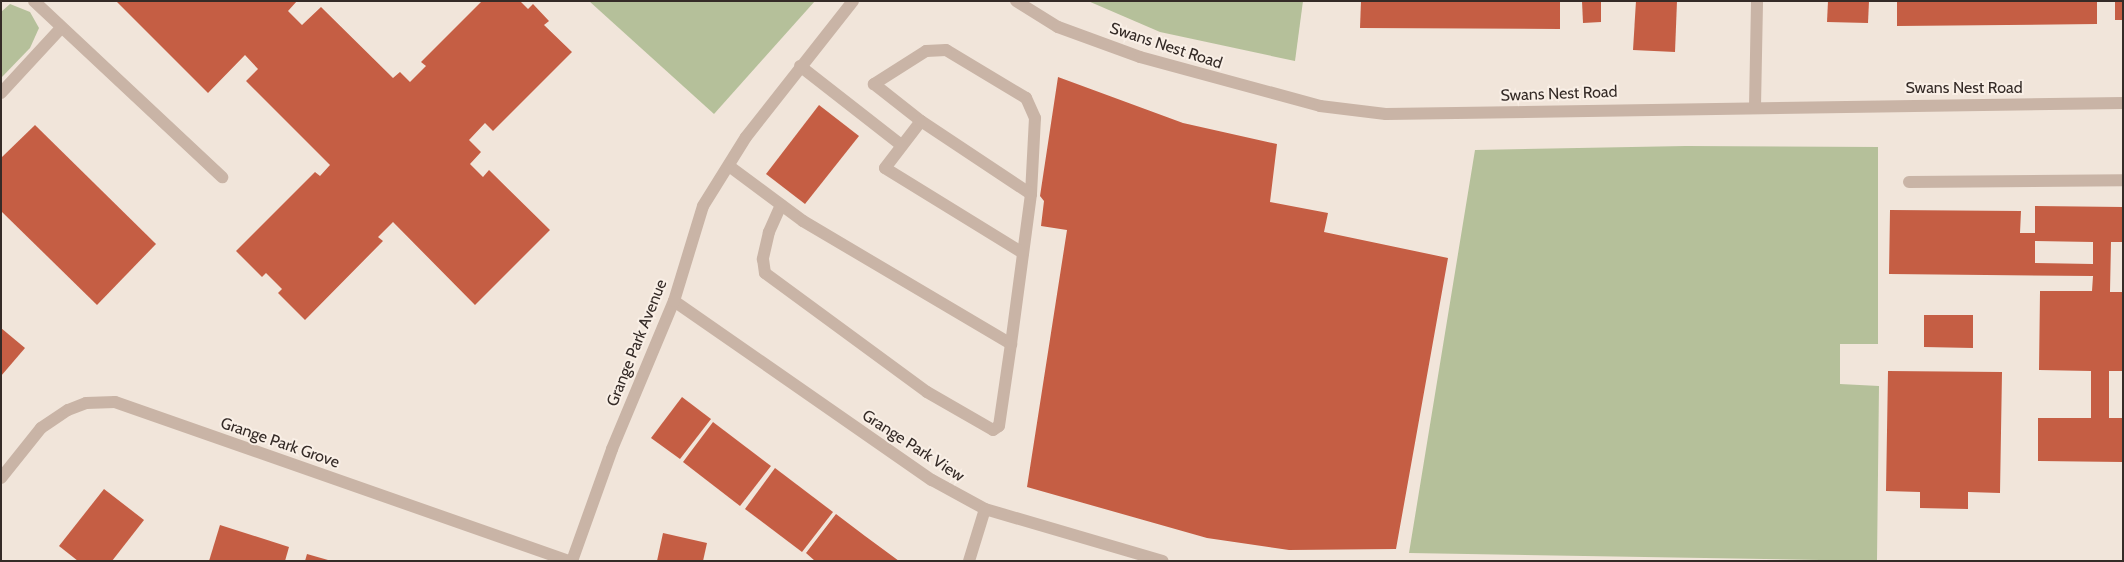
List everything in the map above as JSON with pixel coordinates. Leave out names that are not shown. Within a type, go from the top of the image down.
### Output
[{"type":"street","points":[[34,1],[222,177]]},
{"type":"street","name":"Grange Park Avenue","points":[[571,561],[674,301],[703,206],[728,166],[800,66],[853,1]]},
{"type":"street","name":"Swans Nest Road","points":[[1016,1],[1058,27],[1140,57],[1320,106],[1386,114],[2123,103]]},
{"type":"street","points":[[1755,107],[1757,1]]},
{"type":"street","points":[[1,93],[61,28]]},
{"type":"street","points":[[781,205],[767,241],[765,273],[801,303],[982,428],[993,430],[999,426],[1011,344],[1031,194],[1035,118],[1026,98],[946,50],[926,51],[874,84],[921,121],[1031,194]]},
{"type":"street","points":[[800,66],[901,145]]},
{"type":"street","points":[[921,121],[885,168],[1023,253]]},
{"type":"street","points":[[728,166],[781,205],[1011,344]]},
{"type":"street","points":[[1908,182],[2123,180]]},
{"type":"street","name":"Grange Park View","points":[[674,301],[924,475],[985,509],[1163,561]]},
{"type":"street","name":"Grange Park Grove","points":[[1,478],[41,428],[68,410],[86,403],[115,402],[571,561]]},
{"type":"street","points":[[969,561],[985,509]]},
{"type":"green space","points":[[589,1],[815,1],[714,114]]},
{"type":"green space","points":[[1088,1],[1303,1],[1295,61],[1160,32]]},
{"type":"green space","points":[[10,4],[30,12],[39,28],[30,48],[1,78],[1,12]]},
{"type":"green space","points":[[1686,146],[1878,147],[1878,344],[1840,344],[1840,384],[1879,386],[1877,561],[1409,553],[1475,150]]},
{"type":"building","points":[[116,1],[297,1],[288,11],[302,25],[321,7],[393,78],[400,72],[410,82],[426,66],[421,62],[482,1],[520,1],[528,9],[533,4],[549,21],[544,25],[572,52],[493,131],[485,123],[469,140],[481,152],[470,164],[483,177],[489,170],[550,230],[475,305],[393,222],[378,237],[383,241],[305,320],[278,293],[282,289],[266,273],[262,277],[236,251],[315,172],[320,176],[330,165],[246,81],[258,69],[245,55],[208,93]]},
{"type":"building","points":[[1361,1],[1560,1],[1560,29],[1360,28]]},
{"type":"building","points":[[1582,1],[1601,1],[1601,22],[1583,23]]},
{"type":"building","points":[[1636,1],[1677,1],[1675,52],[1633,50]]},
{"type":"building","points":[[1828,1],[1869,1],[1868,23],[1827,22]]},
{"type":"building","points":[[1897,1],[2097,1],[2097,24],[1897,26]]},
{"type":"building","points":[[2115,1],[2123,1],[2123,20],[2115,20]]},
{"type":"building","points":[[1058,77],[1183,123],[1277,144],[1270,202],[1328,213],[1324,232],[1448,258],[1396,549],[1289,550],[1207,538],[1027,487],[1067,230],[1041,226],[1044,201],[1040,196]]},
{"type":"building","points":[[819,105],[859,136],[805,204],[766,174]]},
{"type":"building","points":[[35,125],[156,244],[97,305],[1,211],[1,158]]},
{"type":"building","points":[[2035,206],[2123,207],[2123,242],[2111,242],[2110,292],[2123,292],[2123,371],[2109,371],[2109,418],[2123,418],[2123,462],[2038,461],[2038,418],[2091,418],[2091,371],[2039,370],[2040,291],[2092,291],[2093,276],[1889,274],[1890,210],[2021,211],[2020,233],[2035,233]],"holes":[[[2035,241],[2093,242],[2093,264],[2035,263]]]},
{"type":"building","points":[[1924,315],[1973,315],[1973,348],[1924,347]]},
{"type":"building","points":[[1,328],[25,348],[1,376]]},
{"type":"building","points":[[1888,371],[2002,372],[2000,493],[1968,492],[1968,509],[1920,508],[1920,492],[1886,491]]},
{"type":"building","points":[[682,397],[711,419],[680,459],[651,438]]},
{"type":"building","points":[[713,422],[771,466],[740,506],[683,462]]},
{"type":"building","points":[[775,468],[833,512],[802,552],[745,509]]},
{"type":"building","points":[[104,489],[144,520],[112,561],[78,561],[59,546]]},
{"type":"building","points":[[836,514],[899,561],[815,561],[806,553]]},
{"type":"building","points":[[220,525],[289,547],[285,561],[209,561]]},
{"type":"building","points":[[663,533],[707,543],[703,561],[657,561]]},
{"type":"building","points":[[307,554],[328,560],[328,561],[305,561]]}]
